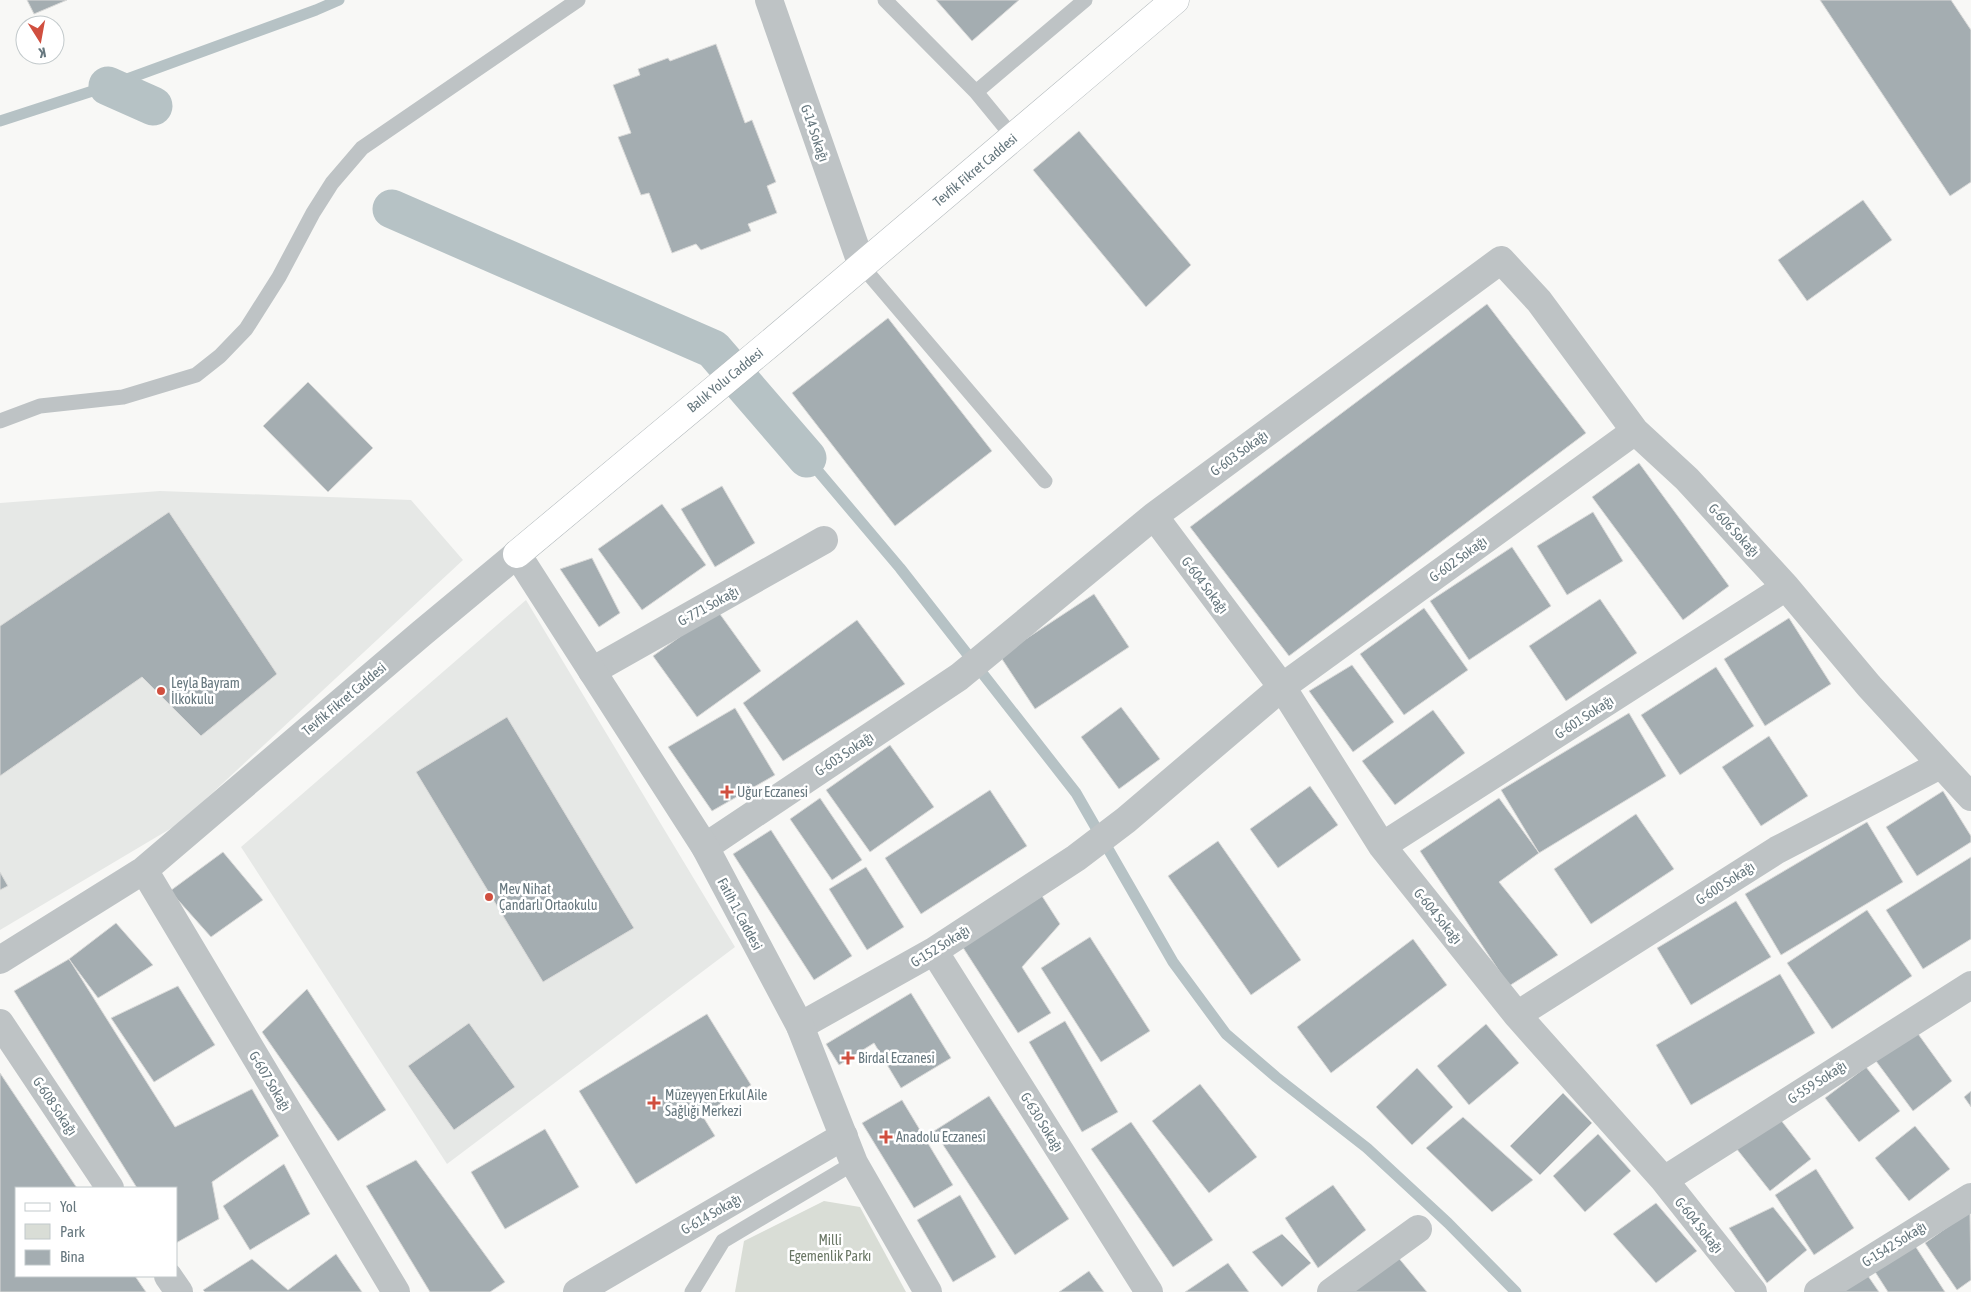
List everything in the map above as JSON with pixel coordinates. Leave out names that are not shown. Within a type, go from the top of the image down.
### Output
[{"type":"main road","name":"Tevfik Fikret Caddesi","points":[[774,340],[1175,0]]},
{"type":"main road","name":"Balık Yolu Caddesi","points":[[676,420],[774,340]]},
{"type":"main road","name":"Tevfik Fikret Caddesi","points":[[518,554],[676,420]]},
{"type":"street","name":"G-14 Sokağı","points":[[769,0],[862,266]]},
{"type":"street","name":"G-606 Sokağı","points":[[1501,260],[1539,301],[1635,431],[1687,479],[1786,587],[1869,686],[1971,797]]},
{"type":"street","name":"G-603 Sokağı","points":[[705,848],[959,678],[1154,516],[1501,260]]},
{"type":"street","name":"G-602 Sokağı","points":[[1282,687],[1635,431]]},
{"type":"street","name":"G-604 Sokağı","points":[[1154,516],[1282,687],[1382,846],[1517,1015],[1664,1180],[1753,1292]]},
{"type":"street","name":"G-771 Sokağı","points":[[592,671],[824,540]]},
{"type":"street","name":"Fatih 1. Caddesi","points":[[518,554],[705,848],[800,1026],[854,1163],[928,1292]]},
{"type":"street","name":"Tevfik Fikret Caddesi","points":[[0,960],[144,870],[422,633],[518,554]]},
{"type":"street","name":"G-601 Sokağı","points":[[1382,846],[1786,587]]},
{"type":"street","name":"G-152 Sokağı","points":[[800,1026],[934,951],[1076,858],[1126,820],[1282,687]]},
{"type":"street","name":"G-600 Sokağı","points":[[1517,1015],[1777,850],[1940,765]]},
{"type":"street","name":"G-607 Sokağı","points":[[144,870],[396,1292]]},
{"type":"street","name":"G-630 Sokağı","points":[[934,951],[1149,1292]]},
{"type":"street","name":"G-559 Sokağı","points":[[1664,1180],[1971,985]]},
{"type":"street","name":"G-608 Sokağı","points":[[0,1023],[109,1187]]},
{"type":"street","name":"G-614 Sokağı","points":[[577,1292],[844,1136]]},
{"type":"street","name":"G-1542 Sokağı","points":[[1818,1292],[1971,1197]]},
{"type":"street","points":[[1331,1292],[1418,1229]]},
{"type":"street","points":[[169,1277],[178,1292]]},
{"type":"lane","points":[[0,421],[40,406],[123,397],[196,375],[220,356],[246,329],[279,277],[313,213],[332,183],[362,148],[578,0]]},
{"type":"lane","points":[[885,0],[976,92],[1014,137]]},
{"type":"lane","points":[[976,92],[1085,0]]},
{"type":"lane","points":[[862,266],[1045,481]]},
{"type":"lane","points":[[692,1292],[723,1240],[854,1163]]},
{"type":"shaded area","name":"Leyla Bayram İlkokulu","points":[[160,491],[411,500],[463,560],[180,823],[0,930],[0,503]]},
{"type":"shaded area","name":"Mev Nihat Çandarlı Ortaokulu","points":[[526,600],[735,947],[447,1164],[241,847]]},
{"type":"green space","name":"Milli Egemenlik Parkı","points":[[824,1201],[860,1207],[906,1292],[735,1292],[744,1241]]},
{"type":"building","points":[[27,0],[67,0],[34,14]]},
{"type":"building","points":[[936,0],[1019,0],[972,41]]},
{"type":"building","points":[[1820,0],[1951,0],[1971,30],[1971,182],[1950,196]]},
{"type":"building","points":[[716,44],[745,123],[752,120],[776,182],[767,186],[777,213],[748,224],[751,231],[701,250],[696,244],[672,253],[649,193],[641,195],[618,137],[631,133],[613,85],[640,75],[638,69],[668,58],[670,61]]},
{"type":"building","points":[[1079,131],[1191,265],[1146,307],[1033,170]]},
{"type":"building","points":[[1863,200],[1892,240],[1807,301],[1778,260]]},
{"type":"building","points":[[1487,304],[1586,433],[1289,656],[1190,527]]},
{"type":"building","points":[[888,318],[992,451],[895,526],[792,393]]},
{"type":"building","points":[[308,382],[373,448],[328,492],[263,426]]},
{"type":"building","points":[[1639,463],[1729,586],[1683,620],[1592,497]]},
{"type":"building","points":[[722,486],[755,543],[715,567],[681,509]]},
{"type":"building","points":[[662,504],[706,565],[642,610],[598,549]]},
{"type":"building","points":[[169,512],[277,674],[201,736],[142,677],[0,776],[0,626]]},
{"type":"building","points":[[1593,512],[1623,561],[1567,595],[1537,546]]},
{"type":"building","points":[[1512,547],[1551,606],[1469,660],[1430,601]]},
{"type":"building","points":[[592,558],[620,613],[599,627],[560,569]]},
{"type":"building","points":[[1094,594],[1129,647],[1035,709],[1000,656]]},
{"type":"building","points":[[1600,599],[1637,653],[1566,701],[1529,646]]},
{"type":"building","points":[[1424,608],[1468,670],[1404,715],[1360,654]]},
{"type":"building","points":[[717,610],[761,671],[697,717],[653,656]]},
{"type":"building","points":[[1789,618],[1831,684],[1765,726],[1724,659]]},
{"type":"building","points":[[857,620],[905,684],[783,761],[743,703]]},
{"type":"building","points":[[1352,665],[1394,722],[1353,752],[1309,691]]},
{"type":"building","points":[[1716,667],[1754,726],[1680,775],[1641,715]]},
{"type":"building","points":[[1121,707],[1160,759],[1119,789],[1081,737]]},
{"type":"building","points":[[735,708],[775,775],[712,811],[668,747]]},
{"type":"building","points":[[1433,710],[1465,753],[1395,805],[1362,761]]},
{"type":"building","points":[[1629,713],[1666,776],[1539,853],[1501,790]]},
{"type":"building","points":[[507,717],[634,928],[543,982],[416,772]]},
{"type":"building","points":[[1769,736],[1808,796],[1761,826],[1722,767]]},
{"type":"building","points":[[890,745],[934,807],[870,852],[826,790]]},
{"type":"building","points":[[1310,786],[1338,825],[1278,868],[1250,829]]},
{"type":"building","points":[[990,790],[1027,846],[921,914],[885,858]]},
{"type":"building","points":[[1943,791],[1971,836],[1971,842],[1917,876],[1886,827]]},
{"type":"building","points":[[820,798],[862,860],[832,880],[790,819]]},
{"type":"building","points":[[1499,798],[1539,853],[1499,882],[1558,955],[1509,986],[1420,851]]},
{"type":"building","points":[[1636,814],[1674,869],[1591,924],[1554,869]]},
{"type":"building","points":[[1867,822],[1903,882],[1781,955],[1745,894]]},
{"type":"building","points":[[771,830],[852,956],[814,980],[733,854]]},
{"type":"building","points":[[1218,841],[1301,960],[1251,995],[1168,876]]},
{"type":"building","points":[[223,852],[263,900],[211,937],[170,891]]},
{"type":"building","points":[[1971,857],[1971,939],[1923,969],[1886,910]]},
{"type":"building","points":[[866,867],[904,927],[867,950],[829,889]]},
{"type":"building","points":[[0,872],[8,886],[0,890]]},
{"type":"building","points":[[1042,896],[1060,924],[1022,967],[1051,1013],[1018,1033],[962,946]]},
{"type":"building","points":[[1736,901],[1771,957],[1691,1005],[1657,948]]},
{"type":"building","points":[[1867,910],[1912,976],[1832,1029],[1787,963]]},
{"type":"building","points":[[116,923],[153,965],[98,998],[69,959]]},
{"type":"building","points":[[1090,937],[1150,1031],[1101,1062],[1041,968]]},
{"type":"building","points":[[1413,939],[1447,985],[1331,1073],[1297,1027]]},
{"type":"building","points":[[69,959],[175,1127],[252,1089],[279,1136],[212,1182],[219,1219],[178,1242],[178,1187],[136,1187],[14,991]]},
{"type":"building","points":[[1780,974],[1815,1033],[1691,1105],[1656,1045]]},
{"type":"building","points":[[178,986],[215,1045],[154,1082],[111,1018]]},
{"type":"building","points":[[307,989],[386,1110],[338,1141],[262,1032]]},
{"type":"building","points":[[911,993],[951,1058],[901,1088],[874,1043],[839,1065],[826,1044]]},
{"type":"building","name":"Müzeyyen Erkul Aile Sağlığı Merkezi","points":[[707,1014],[751,1085],[702,1115],[715,1136],[636,1184],[579,1091]]},
{"type":"building","points":[[1065,1021],[1118,1112],[1082,1132],[1029,1042]]},
{"type":"building","points":[[469,1023],[515,1087],[454,1130],[408,1066]]},
{"type":"building","points":[[1486,1024],[1519,1063],[1469,1105],[1437,1066]]},
{"type":"building","points":[[1916,1031],[1952,1081],[1913,1111],[1876,1061]]},
{"type":"building","points":[[1866,1067],[1900,1111],[1859,1142],[1825,1098]]},
{"type":"building","points":[[1417,1068],[1453,1107],[1412,1145],[1376,1107]]},
{"type":"building","points":[[0,1073],[76,1187],[15,1187],[15,1277],[136,1277],[146,1292],[0,1292]]},
{"type":"building","points":[[1200,1084],[1257,1157],[1209,1193],[1152,1121]]},
{"type":"building","points":[[1971,1091],[1971,1107],[1964,1097]]},
{"type":"building","points":[[1563,1093],[1592,1123],[1540,1175],[1510,1146]]},
{"type":"building","points":[[989,1096],[1069,1219],[1015,1255],[934,1131]]},
{"type":"building","points":[[902,1100],[953,1185],[914,1208],[862,1123]]},
{"type":"building","points":[[1777,1115],[1811,1159],[1770,1191],[1736,1148]]},
{"type":"building","points":[[1463,1117],[1533,1180],[1492,1212],[1426,1148]]},
{"type":"building","points":[[1131,1122],[1213,1240],[1173,1267],[1091,1149]]},
{"type":"building","points":[[1915,1126],[1950,1169],[1909,1201],[1875,1158]]},
{"type":"building","points":[[545,1129],[579,1187],[505,1229],[471,1172]]},
{"type":"building","points":[[1598,1134],[1631,1171],[1585,1212],[1553,1176]]},
{"type":"building","points":[[416,1160],[505,1282],[490,1292],[430,1292],[366,1186]]},
{"type":"building","points":[[284,1164],[310,1214],[250,1250],[223,1206]]},
{"type":"building","points":[[1816,1169],[1854,1228],[1814,1255],[1775,1195]]},
{"type":"building","points":[[1333,1185],[1366,1230],[1318,1268],[1285,1218]]},
{"type":"building","points":[[960,1195],[996,1257],[953,1282],[917,1220]]},
{"type":"building","points":[[1656,1203],[1697,1251],[1656,1283],[1613,1234]]},
{"type":"building","points":[[1773,1207],[1807,1250],[1767,1283],[1729,1228]]},
{"type":"building","points":[[1970,1211],[1971,1280],[1957,1290],[1925,1243]]},
{"type":"building","points":[[1282,1234],[1311,1263],[1282,1287],[1252,1252]]},
{"type":"building","points":[[1912,1241],[1945,1292],[1888,1292],[1872,1267]]},
{"type":"building","points":[[336,1254],[362,1292],[205,1292],[203,1290],[252,1259],[288,1290]]},
{"type":"building","points":[[1397,1256],[1427,1292],[1351,1292]]},
{"type":"building","points":[[1228,1263],[1249,1292],[1185,1292]]},
{"type":"building","points":[[1089,1271],[1104,1292],[1059,1292]]},
{"type":"building","points":[[1866,1273],[1879,1292],[1837,1292]]},
{"type":"waterway","points":[[0,121],[108,86],[339,0]]},
{"type":"waterway","points":[[108,86],[153,106]]},
{"type":"waterway","points":[[392,209],[713,349],[807,458]]},
{"type":"waterway","points":[[807,458],[900,568],[1076,793],[1173,962],[1226,1034],[1276,1077],[1367,1148],[1448,1223],[1516,1292]]},
{"type":"place","name":"Leyla Bayram İlkokulu","points":[[161,691]]},
{"type":"place","name":"Uğur Eczanesi","points":[[727,792]]},
{"type":"place","name":"Mev Nihat Çandarlı Ortaokulu","points":[[489,897]]},
{"type":"place","name":"Birdal Eczanesi","points":[[848,1058]]},
{"type":"place","name":"Müzeyyen Erkul Aile Sağlığı Merkezi","points":[[654,1103]]},
{"type":"place","name":"Anadolu Eczanesi","points":[[886,1137]]}]
